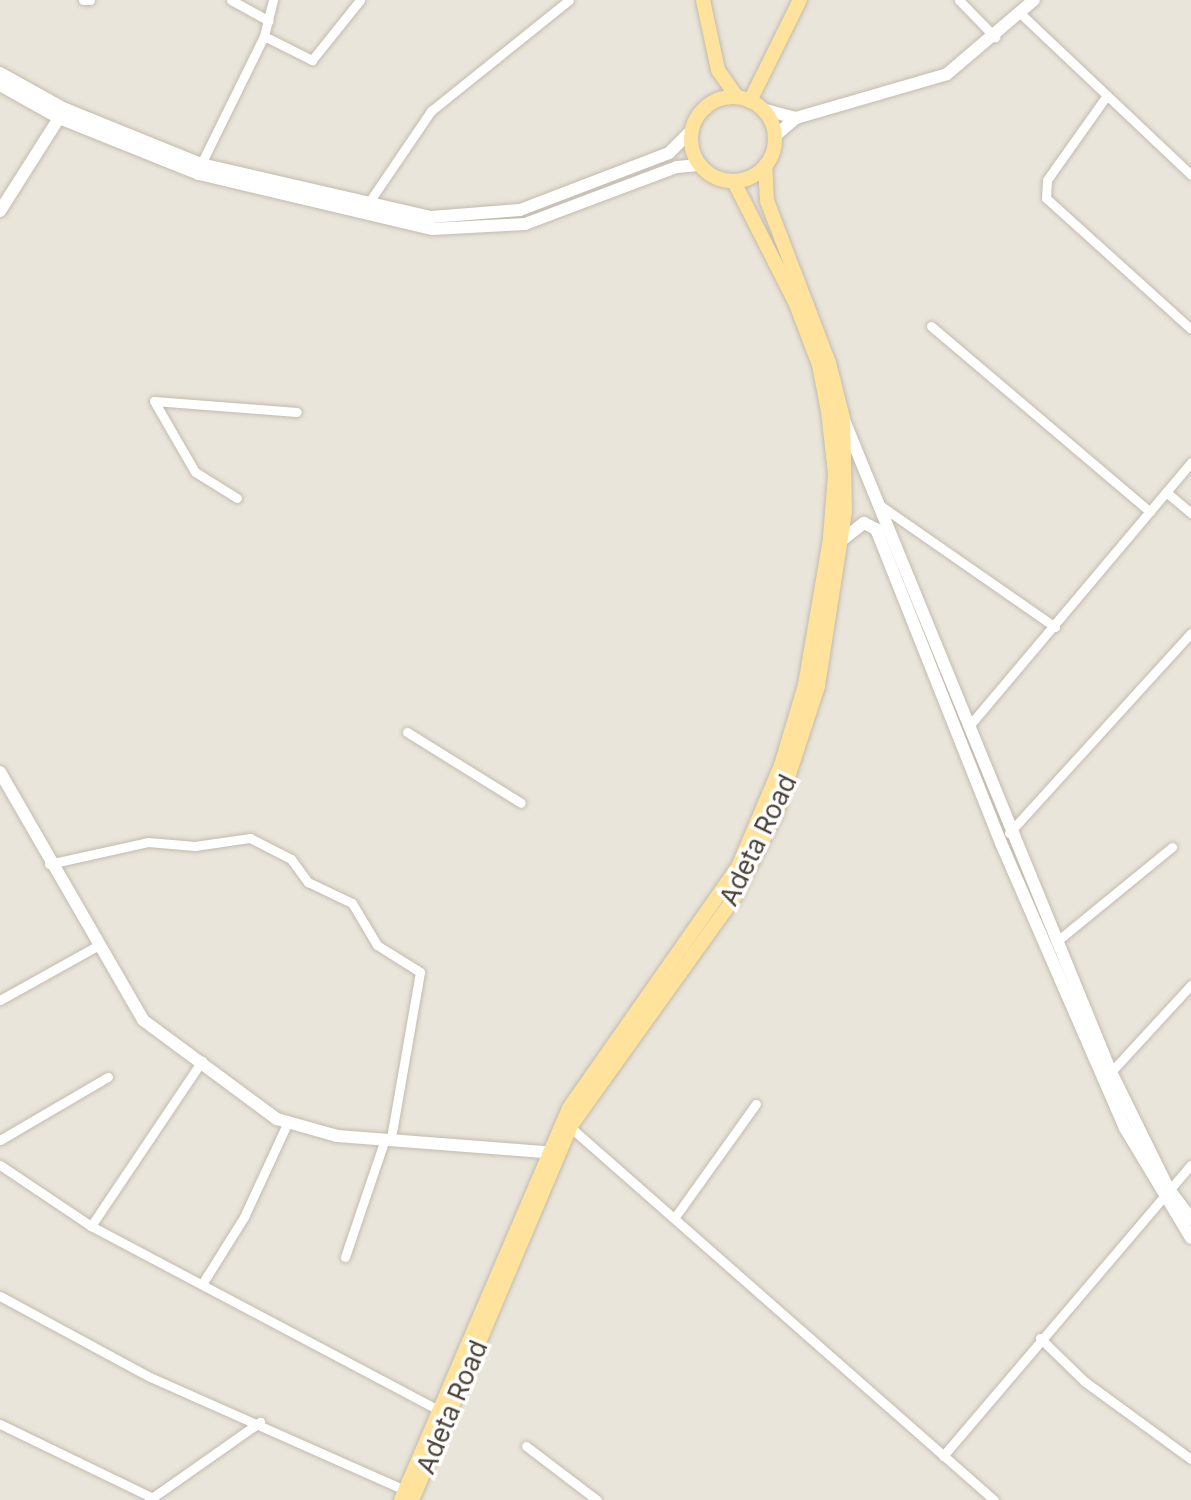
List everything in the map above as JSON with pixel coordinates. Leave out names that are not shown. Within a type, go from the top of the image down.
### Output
[{"type":"main road","points":[[703,0],[718,70],[709,104],[691,131],[699,165],[734,182],[765,166],[775,136],[750,103],[718,70]]},
{"type":"main road","points":[[750,103],[800,0]]},
{"type":"main road","points":[[709,104],[750,103]]},
{"type":"main road","name":"Adeta Road","points":[[406,1497],[570,1127],[734,898],[818,686],[842,540],[843,418],[816,325],[767,201],[765,166]]},
{"type":"main road","name":"Adeta Road","points":[[406,1497],[547,1152],[590,1076],[738,867],[787,767],[805,685],[835,474],[819,365],[753,209],[734,182]]},
{"type":"street","points":[[83,0],[90,0]]},
{"type":"street","points":[[231,0],[269,21]]},
{"type":"street","points":[[201,164],[227,102],[264,36],[273,0]]},
{"type":"street","points":[[264,36],[312,60],[360,0]]},
{"type":"street","points":[[367,205],[431,111],[569,0]]},
{"type":"street","points":[[959,0],[995,37]]},
{"type":"street","points":[[775,136],[796,118],[947,74],[995,37],[1034,0]]},
{"type":"street","points":[[1021,14],[1105,98],[1191,175]]},
{"type":"street","points":[[0,73],[63,108],[201,164],[367,205],[432,229],[525,224],[677,167],[699,165]]},
{"type":"street","points":[[0,85],[59,118],[199,174],[390,215],[431,217],[520,210],[669,153],[691,131]]},
{"type":"street","points":[[1105,98],[1047,180],[1046,198],[1191,329]]},
{"type":"street","points":[[750,103],[796,118]]},
{"type":"street","points":[[0,211],[59,118]]},
{"type":"street","points":[[931,326],[1150,512]]},
{"type":"street","points":[[237,498],[195,472],[154,401],[297,412]]},
{"type":"street","points":[[843,418],[881,506],[1009,833],[1111,1072],[1165,1192],[1191,1219]]},
{"type":"street","points":[[969,726],[1191,462]]},
{"type":"street","points":[[1166,492],[1191,513]]},
{"type":"street","points":[[881,506],[1055,627]]},
{"type":"street","points":[[842,540],[864,523],[876,529],[1057,975],[1191,1238]]},
{"type":"street","points":[[1009,833],[1191,633]]},
{"type":"street","points":[[407,732],[521,803]]},
{"type":"street","points":[[0,772],[49,864],[143,1020],[287,1124],[388,1139],[547,1152]]},
{"type":"street","points":[[49,864],[148,842],[195,846],[250,838],[291,859],[308,882],[352,903],[377,945],[420,972],[388,1139],[345,1257]]},
{"type":"street","points":[[1056,942],[1172,847]]},
{"type":"street","points":[[1,996],[97,946]]},
{"type":"street","points":[[1111,1072],[1191,985]]},
{"type":"street","points":[[91,1226],[202,1061]]},
{"type":"street","points":[[0,1140],[108,1077]]},
{"type":"street","points":[[675,1217],[756,1104]]},
{"type":"street","points":[[204,1281],[244,1217],[287,1124]]},
{"type":"street","points":[[570,1127],[994,1500]]},
{"type":"street","points":[[0,1165],[91,1226],[204,1281],[439,1410]]},
{"type":"street","points":[[943,1456],[1040,1338],[1191,1165]]},
{"type":"street","points":[[0,1296],[150,1377],[260,1422],[406,1497]]},
{"type":"street","points":[[1040,1338],[1084,1381],[1191,1459]]},
{"type":"street","points":[[0,1424],[151,1499],[260,1422]]},
{"type":"street","points":[[526,1446],[597,1500]]},
{"type":"shaded area","points":[[0,0],[1191,0],[1191,1500],[0,1500]]}]
